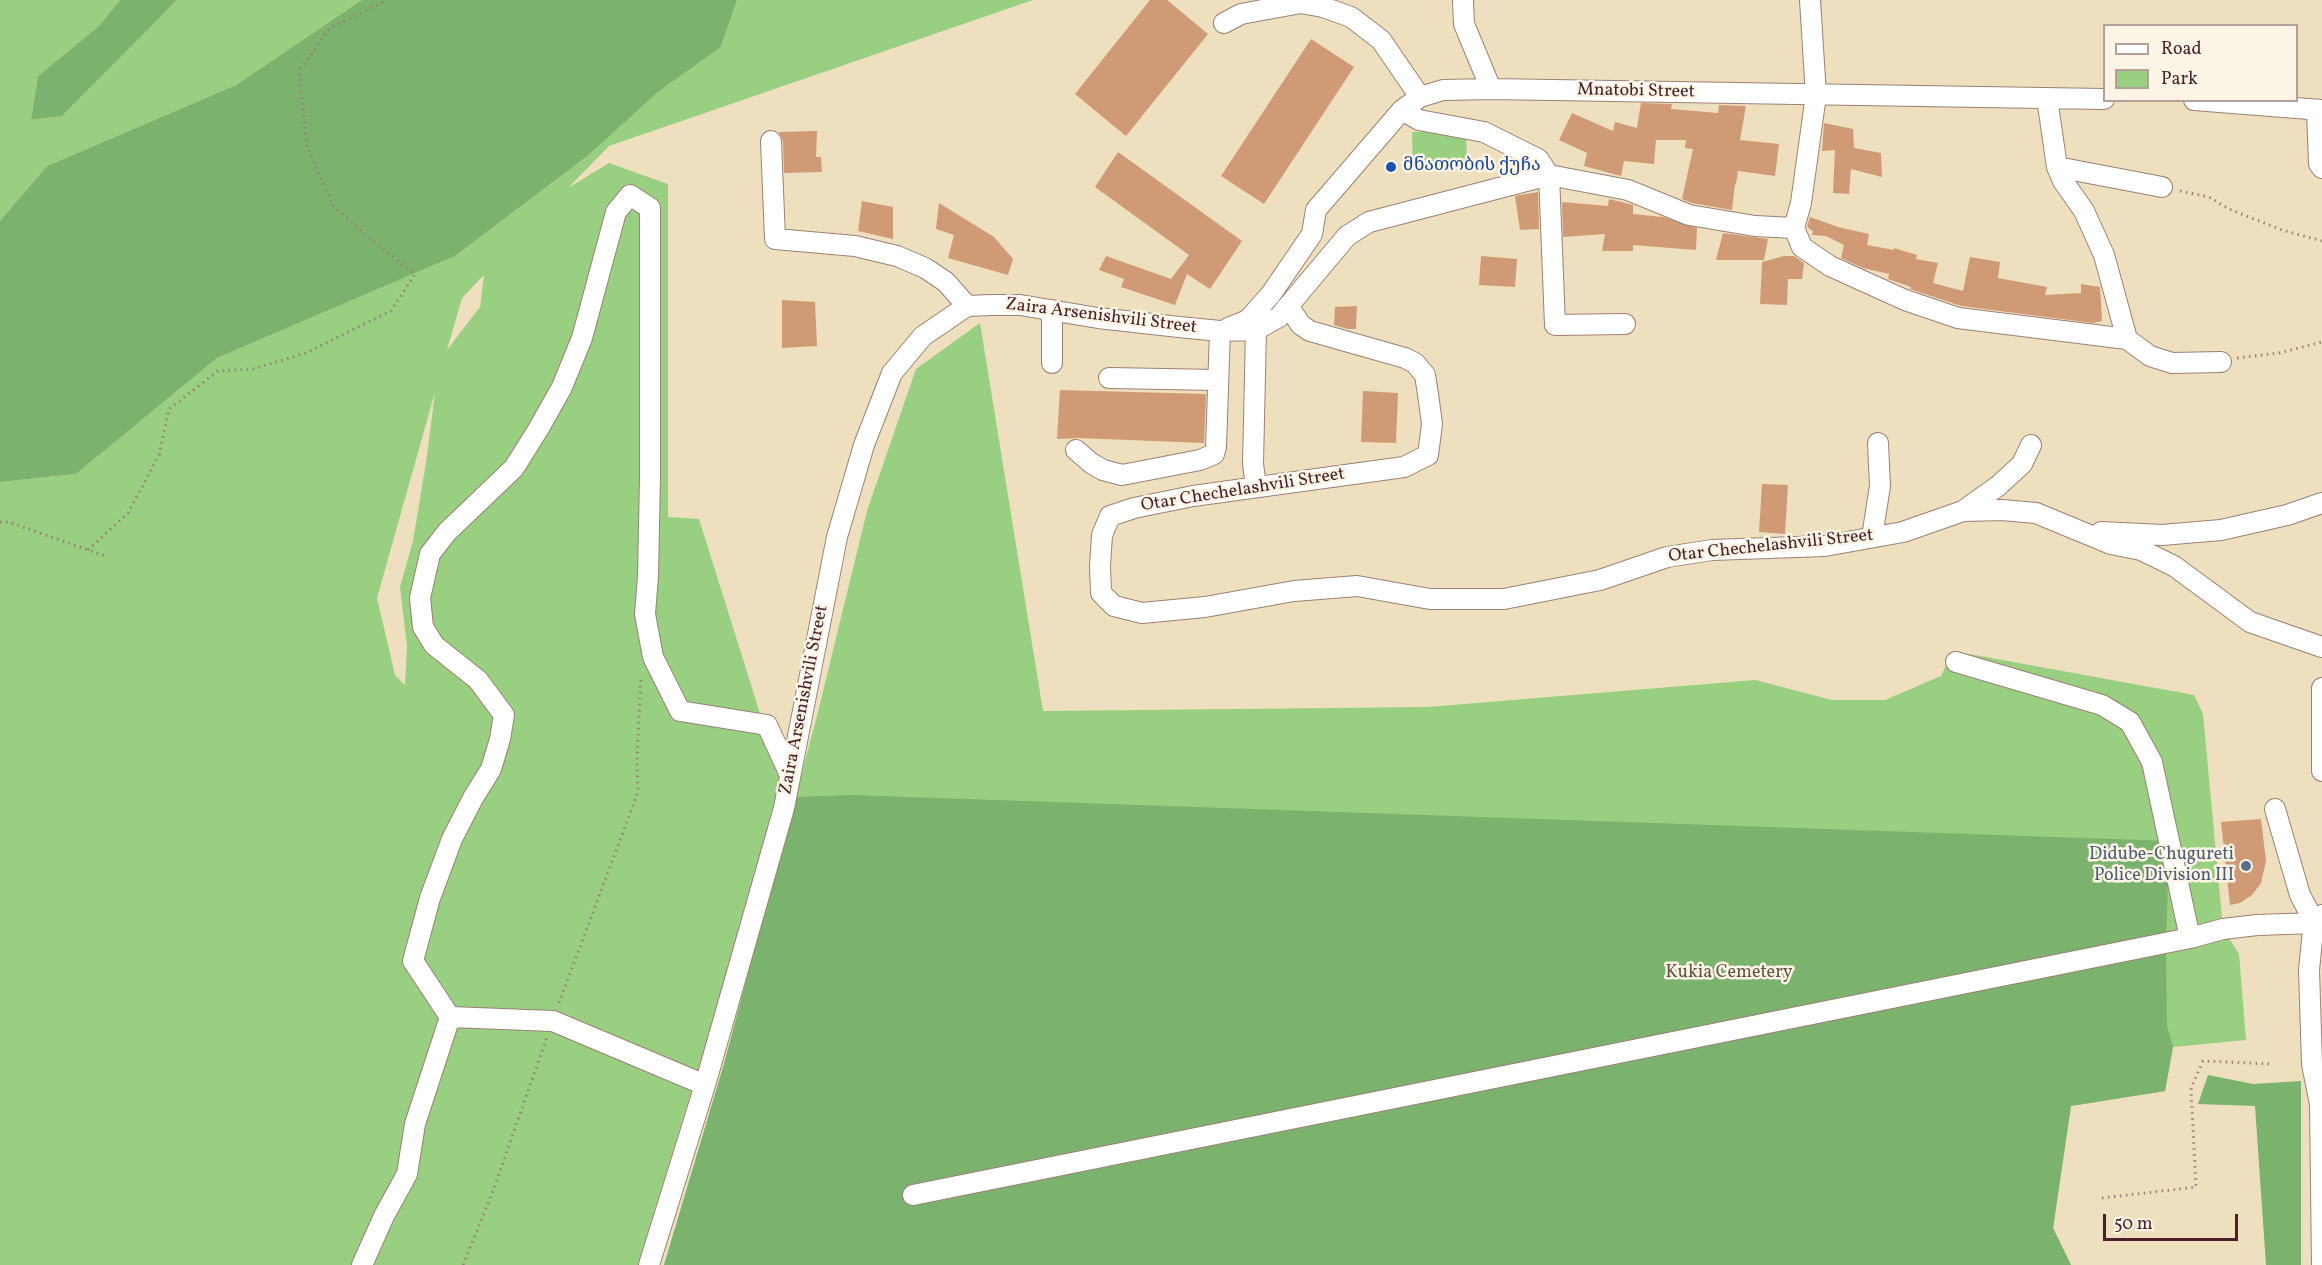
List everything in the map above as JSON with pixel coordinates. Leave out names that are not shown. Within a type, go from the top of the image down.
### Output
[{"type":"street","points":[[1463,0],[1464,24],[1491,89]]},
{"type":"street","points":[[1810,0],[1816,95],[1801,203],[1794,228],[1802,247],[1830,266],[1905,300],[1958,318],[2127,339],[2150,356],[2172,363],[2221,362]]},
{"type":"street","points":[[1224,23],[1241,14],[1301,3],[1323,7],[1351,17],[1382,40],[1420,97]]},
{"type":"street","name":"Mnatobi Street","points":[[1220,331],[1248,320],[1270,294],[1312,234],[1316,210],[1402,110],[1420,97],[1443,90],[2103,99]]},
{"type":"street","points":[[2046,98],[2057,167],[2063,181],[2084,211],[2104,255],[2127,339]]},
{"type":"street","points":[[2218,102],[2320,110],[2319,164],[2322,168]]},
{"type":"street","points":[[1402,110],[1419,120],[1484,132],[1538,159],[1549,175],[1555,325],[1625,324]]},
{"type":"street","points":[[771,141],[775,239],[855,246],[897,256],[924,268],[946,282],[966,306]]},
{"type":"street","points":[[2057,167],[2162,187]]},
{"type":"street","points":[[1256,486],[1253,464],[1256,330],[1279,317],[1347,236],[1369,222],[1549,175],[1628,190],[1689,215],[1755,226],[1794,228]]},
{"type":"street","points":[[450,1017],[413,961],[430,898],[452,839],[491,768],[500,740],[504,715],[478,680],[434,645],[423,627],[420,598],[430,554],[447,532],[514,468],[562,387],[582,338],[616,212],[630,195],[650,208],[650,477],[645,614],[653,657],[680,711],[767,725],[790,776]]},
{"type":"street","name":"Zaira Arsenishvili Street","points":[[649,1265],[705,1085],[784,808],[837,537],[864,445],[892,373],[923,336],[966,306],[1020,305],[1098,318],[1220,331],[1256,330]]},
{"type":"street","name":"Otar Chechelashvili Street","points":[[1288,306],[1301,325],[1311,331],[1405,358],[1415,363],[1425,375],[1428,394],[1432,424],[1428,454],[1404,467],[1256,486],[1134,508],[1110,516],[1102,535],[1101,593],[1114,606],[1142,613],[1205,608],[1294,591],[1357,586],[1430,599],[1504,599],[1600,580],[1667,556],[1712,550],[1825,546],[1903,532],[1963,511],[2002,510],[2036,513],[2111,544],[2141,550],[2174,566],[2250,622],[2322,647]]},
{"type":"street","points":[[1052,310],[1052,363]]},
{"type":"street","points":[[1077,450],[1103,470],[1122,474],[1208,458],[1214,454],[1220,331]]},
{"type":"street","points":[[1108,378],[1218,380]]},
{"type":"street","points":[[1872,537],[1880,486],[1878,443]]},
{"type":"street","points":[[1963,511],[1998,486],[2022,464],[2031,445]]},
{"type":"street","name":"Otar Chechelashvili Street","points":[[2083,531],[2162,535],[2221,530],[2287,515],[2322,503]]},
{"type":"street","points":[[1956,663],[2102,705],[2130,722],[2152,762],[2190,938]]},
{"type":"street","points":[[2322,688],[2322,771]]},
{"type":"street","points":[[2275,809],[2300,895],[2317,925],[2315,947],[2322,956]]},
{"type":"street","points":[[913,1195],[2235,928],[2317,925]]},
{"type":"street","points":[[2317,925],[2309,970],[2309,1011],[2312,1064],[2321,1095],[2322,1265]]},
{"type":"street","points":[[450,1017],[553,1021],[705,1085]]},
{"type":"street","points":[[362,1265],[384,1216],[407,1174],[415,1124],[450,1017]]},
{"type":"path","points":[[88,550],[128,513],[159,455],[169,409],[218,370],[253,369],[306,353],[391,311],[415,274],[333,205],[307,147],[299,71],[330,28],[387,0]]},
{"type":"path","points":[[2162,187],[2209,197],[2257,222],[2322,241]]},
{"type":"path","points":[[2221,362],[2279,353],[2322,342]]},
{"type":"path","points":[[0,522],[9,522],[108,557]]},
{"type":"path","points":[[462,1265],[493,1191],[603,882],[638,792],[637,757],[641,674]]},
{"type":"path","points":[[2102,1198],[2196,1187],[2191,1088],[2203,1061],[2271,1064]]},
{"type":"green space","points":[[0,0],[120,0],[100,25],[38,76],[31,120],[62,116],[177,0],[362,0],[236,85],[47,166],[0,221]]},
{"type":"green space","points":[[120,0],[177,0],[62,116],[31,120],[38,76],[100,25]]},
{"type":"green space","points":[[362,0],[737,0],[721,47],[658,92],[590,154],[455,256],[217,358],[76,474],[0,482],[0,221],[47,166],[236,85]]},
{"type":"green space","points":[[737,0],[1033,0],[609,146],[568,188],[609,163],[668,184],[668,517],[699,519],[784,790],[638,1265],[0,1265],[0,482],[76,474],[217,358],[455,256],[590,154],[658,92],[721,47]],"holes":[[[484,275],[480,307],[447,350],[462,298]],[[435,392],[413,541],[400,587],[407,646],[405,685],[395,675],[377,598]]]},
{"type":"green space","points":[[1466,131],[1467,166],[1413,167],[1412,132]]},
{"type":"green space","name":"Kukia Cemetery","points":[[980,323],[1043,711],[1428,707],[1755,680],[1832,700],[1885,700],[1941,676],[1953,651],[2194,695],[2203,714],[2223,929],[2239,954],[2246,1040],[2173,1047],[2165,1091],[2071,1106],[2053,1228],[2071,1265],[664,1265],[724,1064],[818,712],[867,511],[916,369]]},
{"type":"green space","name":"Kukia Cemetery","points":[[852,795],[2169,841],[2167,1026],[2173,1047],[2165,1091],[2071,1106],[2053,1228],[2071,1265],[664,1265],[724,1064],[795,797]]},
{"type":"green space","points":[[2208,1075],[2253,1084],[2301,1081],[2301,1265],[2266,1265],[2255,1106],[2198,1104]]},
{"type":"building","points":[[1150,0],[1167,0],[1208,34],[1126,136],[1075,94]]},
{"type":"building","points":[[1311,39],[1354,67],[1264,204],[1221,176]]},
{"type":"building","points":[[1641,103],[1672,104],[1671,109],[1718,113],[1719,105],[1746,106],[1740,140],[1779,144],[1775,176],[1738,171],[1732,210],[1682,199],[1693,149],[1685,148],[1686,140],[1656,140],[1654,164],[1624,161],[1621,176],[1584,166],[1587,153],[1559,140],[1572,113],[1613,131],[1615,122],[1637,128]]},
{"type":"building","points":[[1824,123],[1853,129],[1854,148],[1881,153],[1882,177],[1851,169],[1849,194],[1833,193],[1835,150],[1822,151]]},
{"type":"building","points":[[817,131],[816,157],[821,157],[822,172],[784,173],[783,141],[779,132]]},
{"type":"building","points":[[1118,152],[1242,241],[1210,289],[1187,274],[1175,305],[1121,287],[1124,279],[1099,270],[1106,256],[1171,279],[1189,255],[1095,187]]},
{"type":"building","points":[[1538,192],[1539,229],[1520,230],[1515,196]]},
{"type":"building","points":[[1609,199],[1633,205],[1633,214],[1663,217],[1697,228],[1696,250],[1633,245],[1633,251],[1602,251],[1605,234],[1563,237],[1562,202],[1608,206]]},
{"type":"building","points":[[862,201],[893,207],[893,239],[858,231]]},
{"type":"building","points":[[939,203],[994,237],[1013,259],[1008,275],[948,258],[954,235],[936,229]]},
{"type":"building","points":[[1810,217],[1838,227],[1869,234],[1867,245],[1894,250],[1894,248],[1917,255],[1916,259],[1938,263],[1933,283],[1963,291],[1970,257],[2000,262],[1998,278],[2047,287],[2045,295],[2081,293],[2081,284],[2100,287],[2102,321],[2093,323],[1961,306],[1910,289],[1911,287],[1888,279],[1889,274],[1863,268],[1841,258],[1844,245],[1826,236],[1812,235],[1813,231],[1807,227]]},
{"type":"building","points":[[1723,233],[1768,239],[1764,260],[1716,260]]},
{"type":"building","points":[[1481,256],[1517,259],[1515,287],[1479,285]]},
{"type":"building","points":[[1784,256],[1794,256],[1804,263],[1802,279],[1788,279],[1787,305],[1760,304],[1762,262]]},
{"type":"building","points":[[782,300],[815,302],[817,346],[782,348]]},
{"type":"building","points":[[1357,306],[1356,329],[1334,325],[1335,307]]},
{"type":"building","points":[[1060,390],[1206,394],[1204,443],[1057,439]]},
{"type":"building","points":[[1363,391],[1398,393],[1396,443],[1361,442]]},
{"type":"building","points":[[1762,484],[1788,485],[1785,534],[1759,532]]},
{"type":"building","name":"Didube-Chugureti Police Division III","points":[[2261,819],[2266,861],[2261,883],[2252,895],[2240,903],[2230,905],[2221,822]]},
{"type":"place","name":"მნათობის ქუჩა","points":[[1391,167]]},
{"type":"place","name":"Didube-Chugureti Police Division III","points":[[2246,866]]}]
